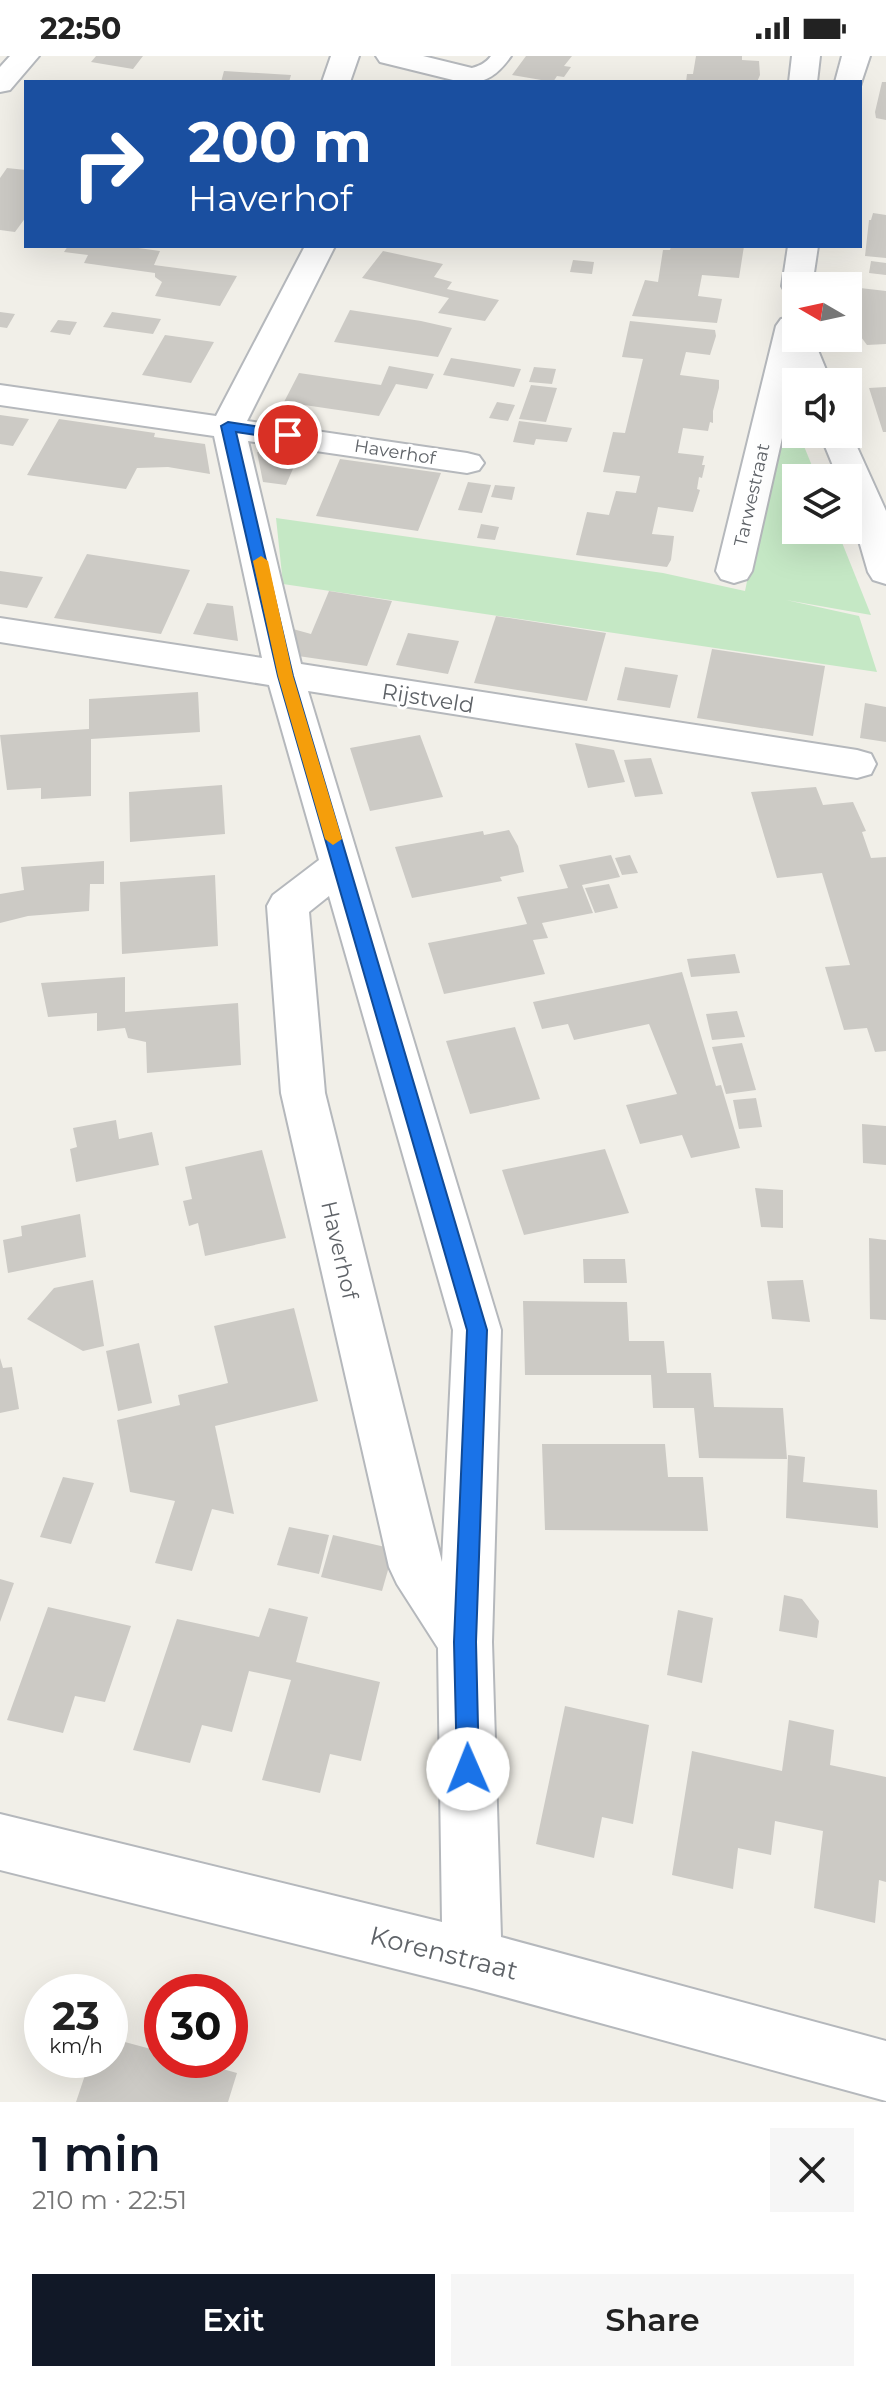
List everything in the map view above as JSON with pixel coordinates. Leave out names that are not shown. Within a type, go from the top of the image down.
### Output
[{"type":"street","points":[[0,84],[25,56]]},
{"type":"street","points":[[337,80],[345,56]]},
{"type":"street","points":[[390,56],[468,79]]},
{"type":"street","points":[[803,80],[806,56]]},
{"type":"street","points":[[850,80],[856,56]]},
{"type":"street","points":[[319,248],[228,426],[285,676],[477,1330],[465,1642],[472,1959]]},
{"type":"street","points":[[799,272],[803,248]]},
{"type":"street","name":"Tarwestraat","points":[[734,571],[788,352]]},
{"type":"street","name":"Haverhof","points":[[0,395],[467,463]]},
{"type":"street","points":[[844,448],[879,520],[886,572]]},
{"type":"street","name":"Rijstveld","points":[[0,630],[857,764]]},
{"type":"street","name":"Haverhof","points":[[341,864],[288,906],[303,1093],[415,1567],[465,1642]]},
{"type":"street","name":"Korenstraat","points":[[0,1842],[472,1959],[886,2071]]},
{"type":"lane","points":[[468,79],[491,70],[501,56]]},
{"type":"green space","points":[[782,413],[782,448],[805,448],[811,464],[782,464],[782,544],[843,544],[871,615],[786,600],[859,616],[877,672],[283,584],[276,518],[663,573],[745,591]]},
{"type":"building","points":[[96,56],[143,56],[133,69],[91,62]]},
{"type":"building","points":[[526,56],[572,56],[564,66],[571,67],[564,77],[541,80],[512,75]]},
{"type":"building","points":[[696,56],[742,56],[742,60],[759,61],[758,80],[686,80],[687,74],[693,74]]},
{"type":"building","points":[[224,71],[291,75],[290,80],[222,80]]},
{"type":"building","points":[[882,82],[886,82],[886,120],[876,118],[875,112]]},
{"type":"building","points":[[7,168],[24,170],[24,220],[15,232],[0,230],[0,178]]},
{"type":"building","points":[[873,213],[886,215],[886,258],[865,256],[869,220]]},
{"type":"building","points":[[67,248],[138,248],[160,251],[154,265],[237,276],[220,306],[155,296],[162,282],[155,277],[155,273],[84,263],[88,255],[64,252]]},
{"type":"building","points":[[744,248],[739,278],[702,275],[698,296],[722,299],[717,323],[632,316],[645,280],[658,282],[663,250]]},
{"type":"building","points":[[383,251],[443,264],[434,277],[452,282],[447,289],[499,300],[485,321],[438,313],[449,298],[362,278]]},
{"type":"building","points":[[573,260],[594,262],[592,274],[570,272]]},
{"type":"building","points":[[871,261],[886,263],[886,275],[869,273]]},
{"type":"building","points":[[862,288],[886,291],[886,344],[867,345],[862,338]]},
{"type":"building","points":[[350,310],[452,328],[438,357],[334,342]]},
{"type":"building","points":[[0,312],[15,314],[7,328],[0,327]]},
{"type":"building","points":[[112,312],[161,319],[153,334],[103,327]]},
{"type":"building","points":[[58,320],[77,322],[70,335],[50,332]]},
{"type":"building","points":[[630,321],[715,330],[716,336],[710,355],[686,352],[680,375],[719,380],[719,388],[713,423],[710,422],[708,431],[683,428],[678,453],[704,456],[702,465],[705,465],[702,478],[699,477],[697,489],[700,490],[693,512],[658,507],[652,534],[674,536],[667,567],[576,555],[587,512],[609,515],[616,491],[636,493],[640,476],[603,472],[613,432],[625,433],[643,359],[622,357]]},
{"type":"building","points":[[165,335],[214,342],[191,383],[142,375]]},
{"type":"building","points":[[451,358],[521,369],[514,387],[443,375]]},
{"type":"building","points":[[389,366],[434,374],[427,389],[396,384],[379,416],[284,402],[299,373],[381,385]]},
{"type":"building","points":[[534,367],[556,369],[552,384],[529,382]]},
{"type":"building","points":[[531,385],[557,388],[546,422],[519,419]]},
{"type":"building","points":[[886,387],[886,432],[883,432],[869,388]]},
{"type":"building","points":[[497,402],[515,405],[508,421],[489,418]]},
{"type":"building","points":[[0,415],[29,419],[13,446],[0,444]]},
{"type":"building","points":[[59,419],[155,433],[154,437],[205,444],[210,474],[168,467],[137,468],[126,489],[27,475]]},
{"type":"building","points":[[519,421],[572,428],[567,442],[536,439],[534,445],[513,442]]},
{"type":"building","points":[[257,452],[298,457],[286,485],[263,482]]},
{"type":"building","points":[[340,459],[441,473],[418,531],[316,516]]},
{"type":"building","points":[[468,482],[491,485],[482,513],[458,510]]},
{"type":"building","points":[[495,485],[515,487],[512,500],[491,497]]},
{"type":"building","points":[[481,524],[499,527],[495,540],[477,538]]},
{"type":"building","points":[[87,554],[190,570],[161,634],[54,618]]},
{"type":"building","points":[[0,571],[43,577],[27,608],[0,604]]},
{"type":"building","points":[[329,591],[392,601],[367,666],[298,656],[293,629],[311,634]]},
{"type":"building","points":[[207,603],[233,606],[238,641],[193,634]]},
{"type":"building","points":[[496,616],[606,633],[587,701],[474,683]]},
{"type":"building","points":[[408,633],[459,641],[448,674],[396,665]]},
{"type":"building","points":[[712,649],[825,666],[813,736],[697,718]]},
{"type":"building","points":[[625,667],[678,675],[670,708],[617,700]]},
{"type":"building","points":[[198,692],[200,732],[91,739],[91,796],[41,799],[41,788],[7,790],[0,735],[89,729],[89,699]]},
{"type":"building","points":[[865,703],[886,707],[886,742],[860,738]]},
{"type":"building","points":[[420,735],[443,797],[370,811],[350,748]]},
{"type":"building","points":[[575,743],[614,750],[625,782],[588,788]]},
{"type":"building","points":[[651,758],[663,794],[635,797],[624,760]]},
{"type":"building","points":[[222,785],[225,834],[130,842],[129,792]]},
{"type":"building","points":[[816,787],[823,805],[853,802],[866,831],[862,832],[871,858],[886,857],[886,1051],[875,1052],[867,1028],[844,1030],[825,967],[850,965],[822,873],[777,878],[751,792]]},
{"type":"building","points":[[509,830],[518,846],[524,872],[500,877],[502,881],[412,898],[395,847],[483,831],[484,835]]},
{"type":"building","points":[[611,855],[620,877],[582,885],[593,913],[542,923],[548,938],[533,940],[545,974],[444,994],[428,943],[527,924],[517,897],[568,888],[559,865]]},
{"type":"building","points":[[630,855],[638,873],[622,875],[615,858]]},
{"type":"building","points":[[104,861],[104,884],[90,884],[89,911],[28,916],[0,923],[0,894],[24,890],[21,867]]},
{"type":"building","points":[[215,875],[218,946],[122,954],[120,882]]},
{"type":"building","points":[[609,884],[618,908],[595,913],[585,888]]},
{"type":"building","points":[[735,954],[740,973],[691,977],[687,959]]},
{"type":"building","points":[[682,972],[716,1086],[721,1085],[740,1148],[691,1158],[682,1135],[640,1144],[626,1105],[677,1094],[649,1024],[574,1040],[568,1024],[542,1029],[533,1002]]},
{"type":"building","points":[[125,977],[125,1012],[238,1003],[241,1065],[147,1073],[146,1042],[128,1038],[125,1028],[97,1031],[97,1013],[48,1017],[41,983]]},
{"type":"building","points":[[737,1011],[745,1037],[712,1040],[706,1014]]},
{"type":"building","points":[[515,1027],[540,1099],[470,1114],[446,1041]]},
{"type":"building","points":[[742,1043],[756,1090],[726,1094],[712,1047]]},
{"type":"building","points":[[756,1098],[762,1127],[739,1129],[733,1100]]},
{"type":"building","points":[[116,1120],[119,1139],[152,1132],[159,1165],[76,1182],[70,1149],[77,1147],[73,1128]]},
{"type":"building","points":[[862,1124],[886,1126],[886,1165],[863,1163]]},
{"type":"building","points":[[605,1149],[629,1213],[524,1235],[502,1170]]},
{"type":"building","points":[[262,1150],[286,1238],[205,1256],[198,1223],[189,1226],[183,1201],[192,1199],[185,1167]]},
{"type":"building","points":[[755,1188],[783,1190],[783,1228],[761,1227]]},
{"type":"building","points":[[80,1214],[86,1257],[8,1273],[3,1240],[22,1236],[21,1226]]},
{"type":"building","points":[[869,1238],[886,1240],[886,1320],[870,1319]]},
{"type":"building","points":[[583,1259],[625,1259],[627,1283],[584,1283]]},
{"type":"building","points":[[93,1280],[104,1346],[83,1351],[27,1319],[54,1288]]},
{"type":"building","points":[[803,1280],[810,1322],[772,1319],[767,1281]]},
{"type":"building","points":[[523,1301],[627,1302],[629,1341],[664,1341],[667,1373],[711,1373],[714,1407],[783,1408],[787,1459],[699,1458],[694,1408],[653,1408],[651,1375],[525,1375]]},
{"type":"building","points":[[294,1308],[318,1401],[215,1426],[234,1514],[212,1509],[192,1571],[155,1563],[175,1501],[130,1492],[117,1420],[180,1405],[178,1395],[228,1383],[214,1326]]},
{"type":"building","points":[[139,1343],[152,1403],[118,1411],[106,1351]]},
{"type":"building","points":[[0,1358],[3,1368],[12,1367],[19,1409],[0,1413]]},
{"type":"building","points":[[542,1444],[665,1444],[668,1477],[703,1477],[708,1531],[545,1530]]},
{"type":"building","points":[[788,1455],[805,1457],[803,1482],[877,1490],[878,1528],[786,1518]]},
{"type":"building","points":[[63,1477],[94,1483],[71,1544],[40,1537]]},
{"type":"building","points":[[289,1527],[329,1535],[319,1574],[277,1565]]},
{"type":"building","points":[[333,1535],[394,1549],[382,1591],[321,1577]]},
{"type":"building","points":[[0,1579],[14,1583],[0,1622]]},
{"type":"building","points":[[784,1595],[802,1599],[819,1621],[817,1638],[779,1631]]},
{"type":"building","points":[[48,1607],[131,1626],[105,1702],[75,1696],[63,1733],[7,1720]]},
{"type":"building","points":[[269,1608],[308,1617],[296,1662],[380,1682],[361,1761],[330,1754],[320,1793],[262,1780],[291,1680],[249,1671],[232,1732],[202,1725],[190,1763],[133,1750],[177,1619],[259,1637]]},
{"type":"building","points":[[678,1610],[713,1618],[702,1683],[667,1675]]},
{"type":"building","points":[[565,1706],[649,1725],[633,1824],[602,1817],[594,1858],[536,1844]]},
{"type":"building","points":[[789,1720],[834,1730],[830,1765],[886,1777],[886,1882],[879,1880],[875,1923],[814,1908],[823,1831],[775,1821],[771,1855],[738,1848],[733,1889],[672,1875],[692,1751],[782,1771]]},
{"type":"building","points":[[128,2043],[144,2047],[144,2078],[235,2078],[228,2102],[76,2102],[84,2078],[128,2078]]},
{"type":"slow traffic","points":[[261,561],[285,676],[333,839]]},
{"type":"route","points":[[288,435],[228,426],[257,542],[285,676],[477,1330],[465,1642],[468,1769]]}]
